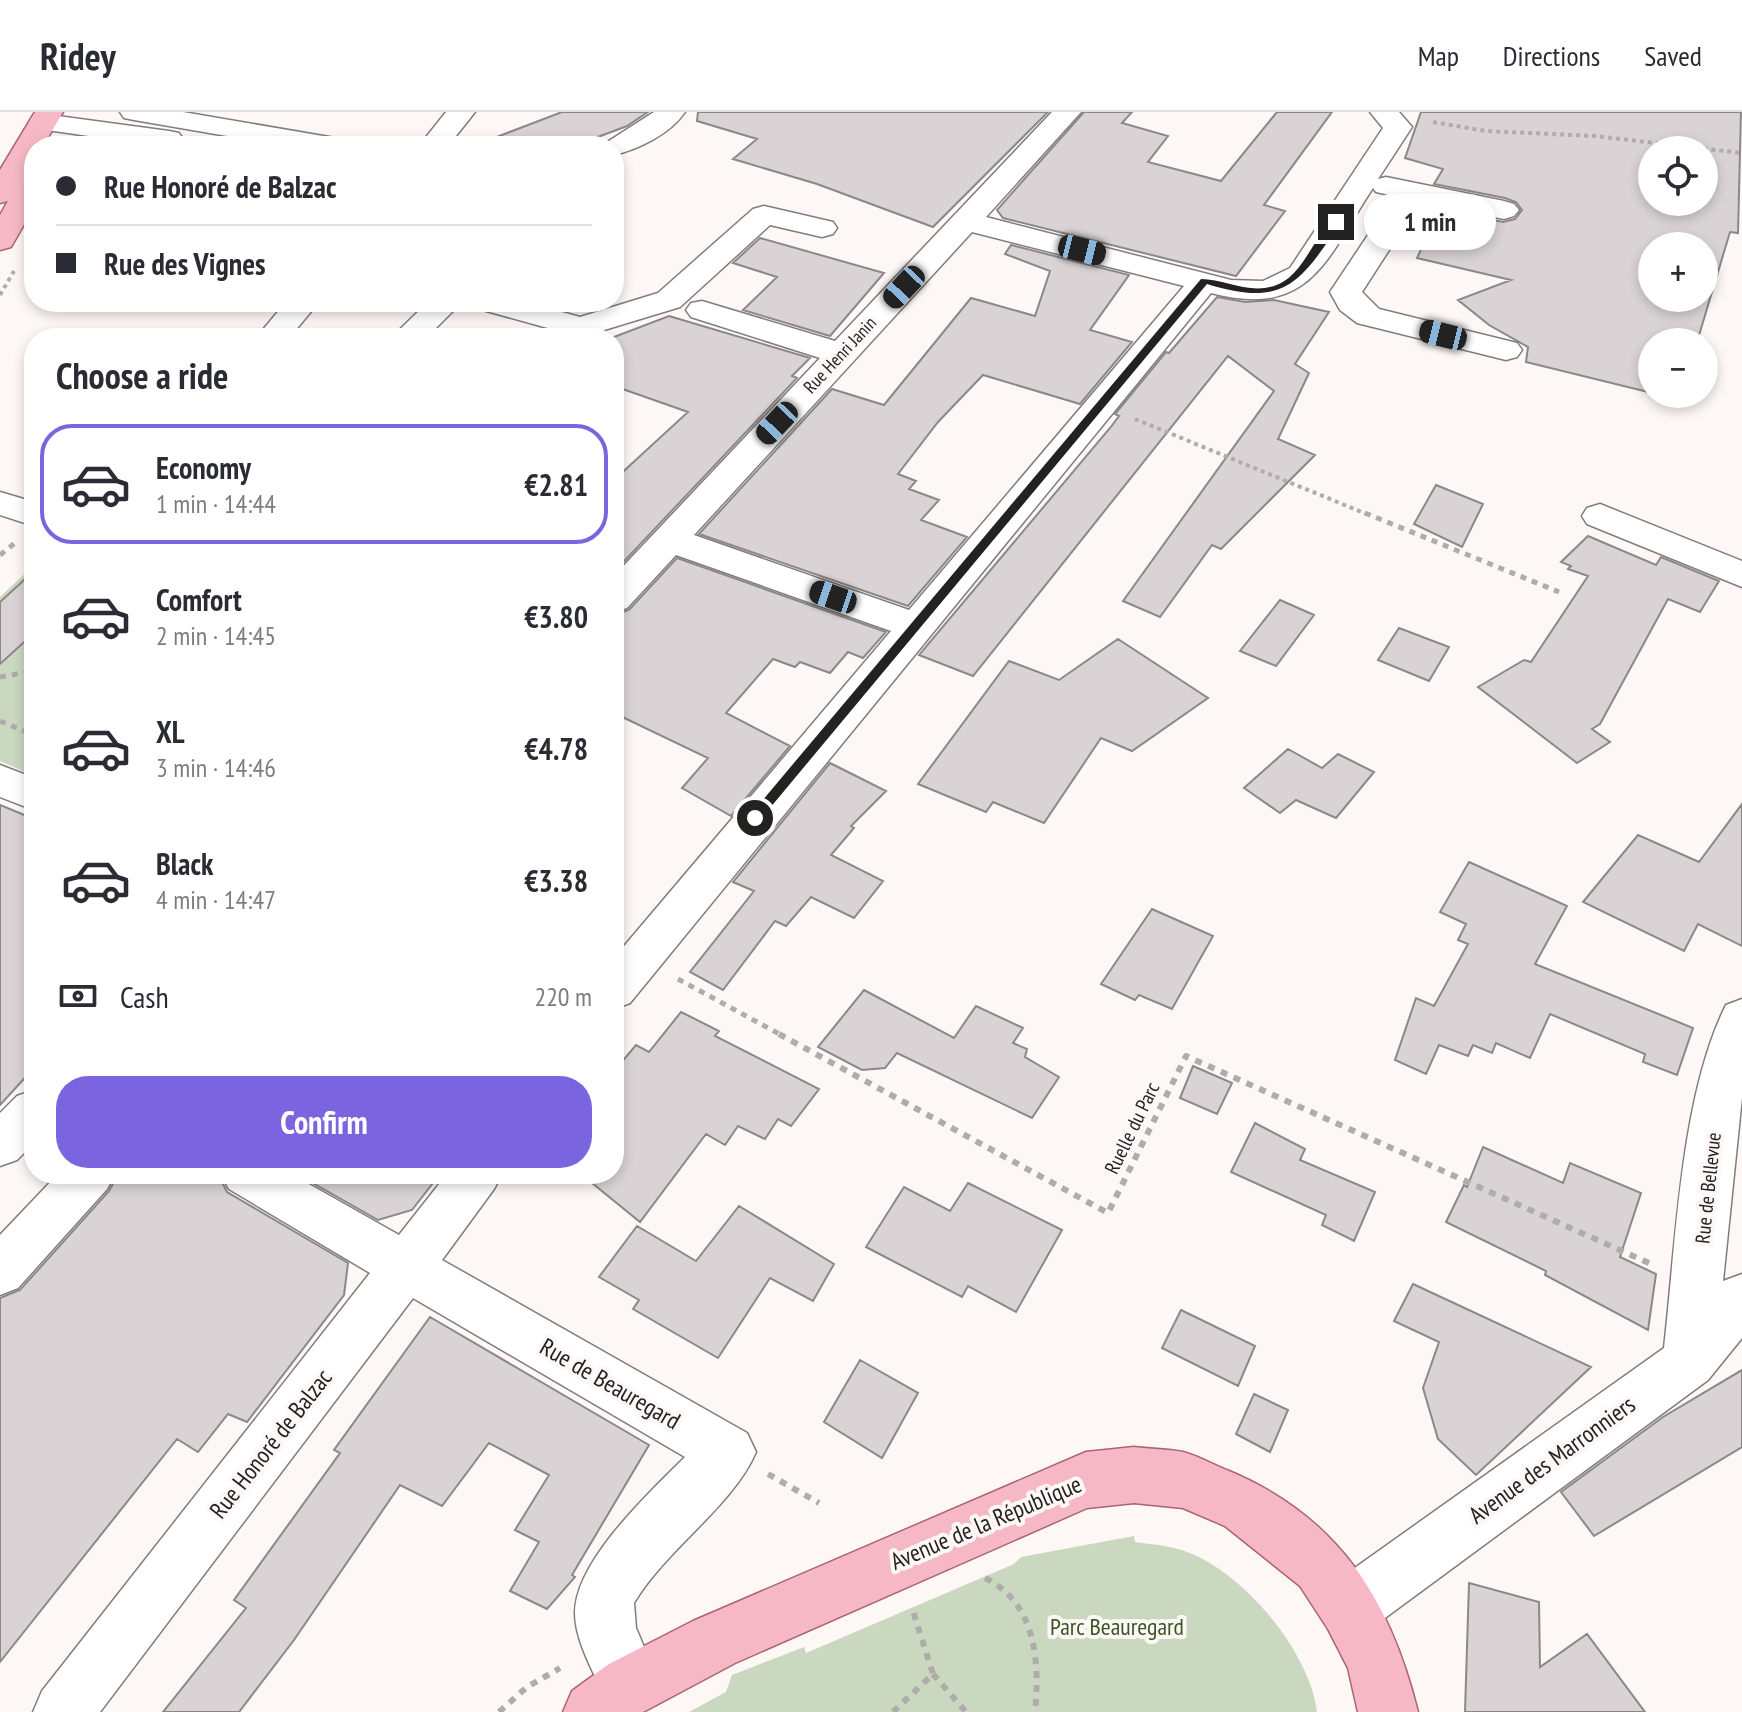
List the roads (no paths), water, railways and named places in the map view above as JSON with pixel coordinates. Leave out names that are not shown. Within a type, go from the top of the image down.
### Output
[{"type":"main road","points":[[0,194],[24,164]]},
{"type":"main road","points":[[0,241],[24,199]]},
{"type":"main road","name":"Avenue de la République","points":[[597,1687],[797,1605],[1086,1480],[1134,1475],[1184,1480],[1245,1506],[1320,1566],[1349,1608],[1376,1662],[1388,1712]]},
{"type":"street","points":[[134,112],[276,136]]},
{"type":"street","points":[[441,136],[461,112]]},
{"type":"street","points":[[624,143],[640,136],[671,112]]},
{"type":"street","name":"Rue Henri Janin","points":[[624,588],[1067,112]]},
{"type":"street","points":[[966,221],[1231,289],[1268,291],[1301,274],[1309,263],[1398,127],[1390,117]]},
{"type":"street","points":[[57,123],[151,136]]},
{"type":"street","points":[[1364,181],[1504,210]]},
{"type":"street","points":[[1412,192],[1346,292],[1351,303],[1368,316],[1506,350]]},
{"type":"street","points":[[526,312],[580,327],[669,300],[764,215],[822,228]]},
{"type":"street","points":[[1309,263],[1356,276]]},
{"type":"street","points":[[624,976],[1205,281]]},
{"type":"street","points":[[702,310],[842,354]]},
{"type":"street","points":[[281,328],[294,312]]},
{"type":"street","points":[[418,328],[435,312]]},
{"type":"street","points":[[0,503],[24,511]]},
{"type":"street","points":[[1600,516],[1742,575]]},
{"type":"street","points":[[669,539],[916,626]]},
{"type":"street","points":[[0,780],[24,791]]},
{"type":"street","name":"Rue de Bellevue","points":[[1720,1291],[1717,1101],[1742,1018]]},
{"type":"street","points":[[0,1145],[24,1121]]},
{"type":"street","points":[[0,1271],[81,1184]]},
{"type":"street","name":"Rue de Beauregard","points":[[263,1184],[728,1452],[624,1566],[609,1589],[603,1608],[597,1687]]},
{"type":"street","name":"Rue Honoré de Balzac","points":[[63,1712],[470,1184]]},
{"type":"street","name":"Avenue des Marronniers","points":[[1349,1608],[1689,1362],[1720,1291]]},
{"type":"park label","name":"Parc Beauregard","points":[[1117,1627]]}]
